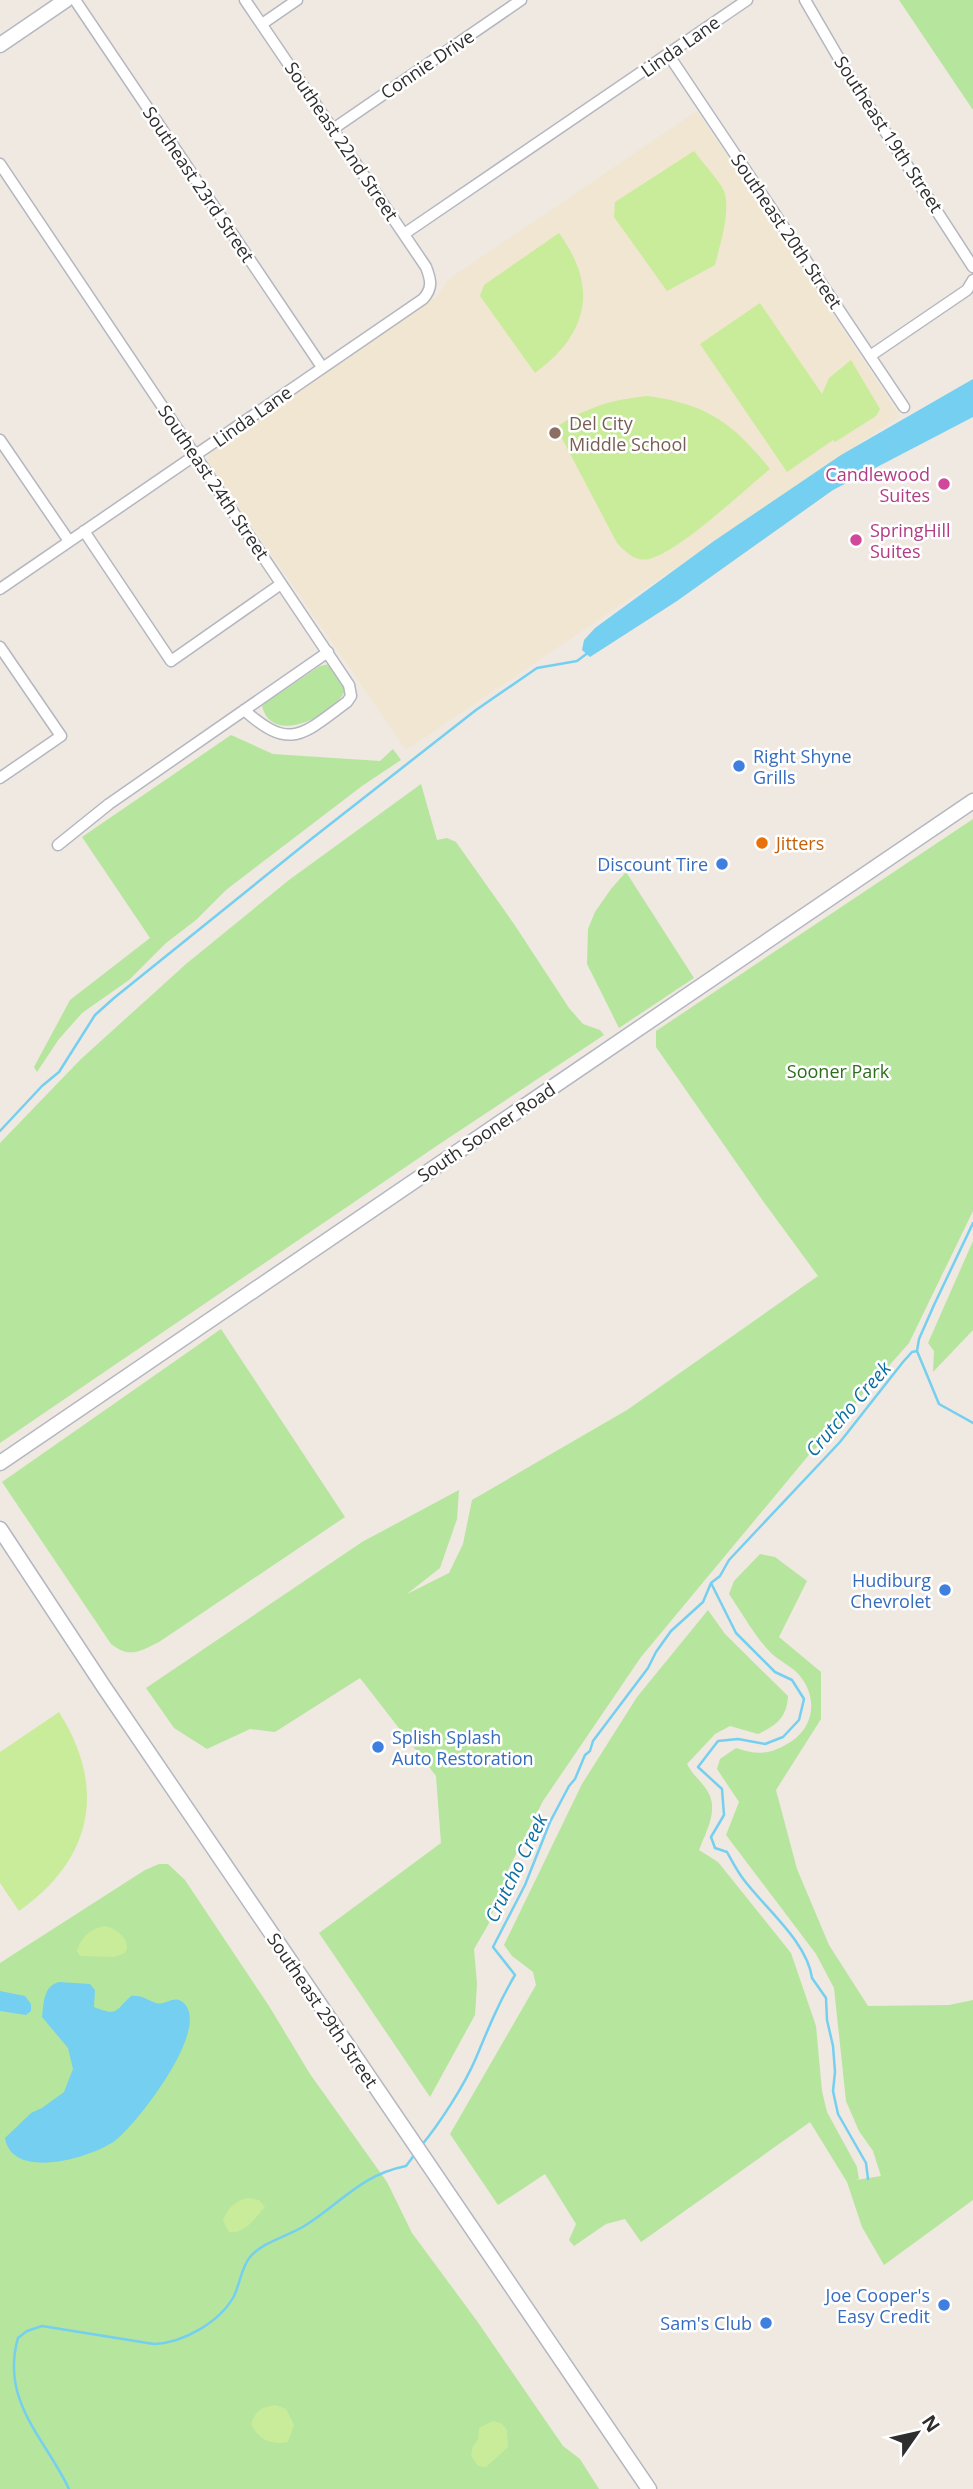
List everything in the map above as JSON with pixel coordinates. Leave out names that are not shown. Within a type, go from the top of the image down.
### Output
[{"type":"main road","points":[[0,46],[66,0]]},
{"type":"main road","name":"South Sooner Road","points":[[0,1464],[973,801]]},
{"type":"main road","name":"Southeast 29th Street","points":[[0,1529],[104,1687],[649,2489]]},
{"type":"street","name":"Southeast 23rd Street","points":[[75,0],[322,367]]},
{"type":"street","name":"Southeast 22nd Street","points":[[245,0],[426,267],[431,286]]},
{"type":"street","points":[[262,24],[297,0]]},
{"type":"street","name":"Connie Drive","points":[[333,129],[521,0]]},
{"type":"street","name":"Linda Lane","points":[[404,234],[747,0]]},
{"type":"street","name":"Southeast 19th Street","points":[[805,0],[848,74],[973,267]]},
{"type":"street","name":"Southeast 20th Street","points":[[668,54],[905,407]]},
{"type":"street","name":"Southeast 24th Street","points":[[0,164],[349,685],[351,696],[347,702],[305,732],[291,736],[276,734],[244,710]]},
{"type":"street","points":[[870,356],[967,290],[973,280]]},
{"type":"street","name":"Linda Lane","points":[[0,589],[423,299],[431,286]]},
{"type":"street","points":[[0,440],[69,541]]},
{"type":"street","points":[[84,531],[172,661],[281,583]]},
{"type":"street","points":[[0,647],[61,736],[0,778]]},
{"type":"street","points":[[58,845],[109,804],[328,652]]},
{"type":"shaded area","name":"Del City Middle School","points":[[697,111],[900,416],[406,750],[208,462],[210,451],[437,296],[449,279]]},
{"type":"green space","points":[[899,0],[973,0],[973,110]]},
{"type":"green space","points":[[694,151],[722,187],[726,204],[724,225],[715,265],[667,291],[614,217],[615,202]]},
{"type":"green space","points":[[559,233],[572,253],[580,273],[582,309],[567,342],[535,373],[480,296],[484,285]]},
{"type":"green space","points":[[760,303],[822,394],[829,378],[851,360],[880,409],[876,416],[835,442],[833,440],[787,472],[700,344]]},
{"type":"green space","points":[[647,396],[686,404],[717,418],[744,439],[770,469],[694,533],[662,554],[644,560],[631,556],[617,543],[556,427],[600,406]]},
{"type":"green space","points":[[330,664],[345,689],[333,706],[307,722],[293,725],[279,725],[269,719],[262,706],[265,703],[320,666]]},
{"type":"green space","points":[[231,735],[273,754],[380,761],[393,749],[401,760],[362,786],[226,890],[129,980],[82,1013],[59,1039],[37,1072],[34,1067],[70,1000],[150,938],[82,837]]},
{"type":"green space","points":[[421,784],[437,840],[447,838],[456,842],[569,1008],[583,1024],[600,1030],[604,1035],[0,1443],[0,1143],[81,1059],[186,964],[289,880]]},
{"type":"green space","name":"Sooner Park","points":[[973,819],[973,1211],[909,1343],[887,1368],[883,1365],[832,1437],[813,1450],[641,1657],[543,1801],[509,1868],[488,1925],[474,1949],[477,1984],[475,2015],[430,2097],[319,1933],[441,1843],[436,1776],[360,1678],[275,1732],[250,1729],[207,1749],[174,1728],[146,1688],[362,1542],[459,1490],[457,1519],[440,1568],[407,1594],[449,1573],[463,1544],[472,1500],[627,1410],[818,1276],[656,1047],[656,1031]]},
{"type":"green space","points":[[626,872],[694,978],[619,1028],[587,964],[588,929],[595,912]]},
{"type":"green space","points":[[973,1241],[973,1330],[933,1372],[934,1351],[928,1343]]},
{"type":"green space","points":[[221,1329],[345,1517],[159,1642],[135,1652],[124,1651],[111,1644],[2,1482]]},
{"type":"green space","points":[[760,1554],[775,1557],[807,1581],[779,1637],[821,1672],[821,1719],[776,1790],[797,1869],[829,1945],[868,2006],[949,2005],[973,2000],[973,2200],[884,2265],[862,2227],[847,2182],[810,2122],[641,2242],[625,2219],[606,2224],[574,2246],[569,2240],[576,2224],[545,2174],[498,2205],[450,2134],[536,1985],[533,1972],[512,1956],[504,1945],[582,1784],[637,1697],[708,1610],[725,1634],[788,1696],[786,1710],[780,1720],[771,1727],[758,1734],[730,1726],[715,1734],[687,1764],[708,1792],[712,1803],[709,1824],[699,1850],[718,1862],[791,1953],[816,2026],[822,2091],[827,2112],[857,2167],[859,2179],[856,2180],[881,2176],[873,2151],[859,2131],[846,2101],[834,1988],[816,1954],[726,1835],[739,1802],[717,1769],[720,1759],[736,1748],[765,1752],[785,1745],[800,1734],[811,1710],[809,1693],[800,1676],[764,1645],[729,1594],[734,1581]]},
{"type":"green space","points":[[59,1712],[74,1740],[83,1768],[87,1795],[85,1820],[77,1845],[63,1869],[44,1891],[19,1911],[0,1883],[0,1752]]},
{"type":"green space","points":[[159,1864],[168,1864],[185,1880],[269,2006],[310,2074],[387,2182],[412,2233],[477,2321],[563,2446],[580,2459],[599,2489],[0,2489],[0,1963],[145,1870]]},
{"type":"green space","points":[[106,1926],[115,1930],[125,1940],[125,1953],[114,1957],[80,1956],[77,1951],[84,1937],[91,1931]]},
{"type":"green space","points":[[249,2198],[259,2200],[265,2207],[245,2228],[229,2232],[223,2221],[227,2213],[236,2203]]},
{"type":"green space","points":[[276,2405],[286,2409],[294,2425],[288,2442],[266,2440],[251,2424],[260,2410]]},
{"type":"green space","points":[[493,2421],[501,2423],[507,2430],[508,2447],[486,2467],[478,2466],[471,2456],[473,2446],[478,2440],[479,2428]]},
{"type":"water","points":[[973,379],[973,417],[833,490],[677,601],[590,657],[582,650],[584,640],[595,628],[714,541],[841,455]]},
{"type":"water","points":[[59,1982],[90,1984],[95,1990],[94,2007],[112,2012],[131,1996],[159,2004],[172,2000],[181,2001],[189,2013],[189,2030],[170,2073],[140,2115],[116,2140],[105,2147],[73,2158],[37,2162],[22,2159],[11,2151],[5,2138],[31,2113],[64,2092],[73,2069],[68,2048],[42,2017],[47,1991]]},
{"type":"water","points":[[0,1991],[25,1996],[31,2004],[31,2011],[26,2015],[0,2011]]},
{"type":"waterway","points":[[0,1131],[42,1086],[59,1072],[95,1015],[114,998],[476,710],[537,668],[577,661],[589,652]]},
{"type":"waterway","name":"Crutcho Creek","points":[[421,2146],[465,2080],[515,1975],[493,1947],[525,1885],[550,1822],[593,1741],[648,1668],[671,1631],[703,1602],[711,1583],[720,1576],[729,1560],[840,1442],[903,1362],[912,1352],[917,1351],[919,1339],[973,1223]]},
{"type":"waterway","points":[[917,1351],[939,1404],[973,1423]]},
{"type":"waterway","points":[[711,1583],[736,1633],[775,1672],[792,1680],[804,1699],[799,1720],[783,1737],[765,1744],[738,1739],[718,1741],[698,1767],[722,1789],[724,1815],[711,1837],[715,1848],[727,1852],[744,1880],[794,1939],[809,1965],[812,1978],[826,1998],[835,2072],[833,2091],[838,2114],[866,2163],[868,2179]]},
{"type":"waterway","name":"Crutcho Creek","points":[[69,2489],[20,2400],[15,2381],[14,2360],[18,2338],[27,2331],[42,2326],[154,2344],[188,2335],[210,2322],[228,2305],[245,2266],[255,2252],[306,2225],[376,2176],[406,2166],[415,2154]]},
{"type":"place","name":"Del City Middle School","points":[[555,433]]},
{"type":"place","name":"Candlewood Suites","points":[[944,484]]},
{"type":"place","name":"SpringHill Suites","points":[[856,540]]},
{"type":"place","name":"Right Shyne Grills","points":[[739,766]]},
{"type":"place","name":"Jitters","points":[[762,843]]},
{"type":"place","name":"Discount Tire","points":[[722,864]]},
{"type":"place","name":"Hudiburg Chevrolet","points":[[945,1590]]},
{"type":"place","name":"Splish Splash Auto Restoration","points":[[378,1747]]},
{"type":"place","name":"Joe Cooper's Easy Credit","points":[[944,2305]]},
{"type":"place","name":"Sam's Club","points":[[766,2323]]}]
